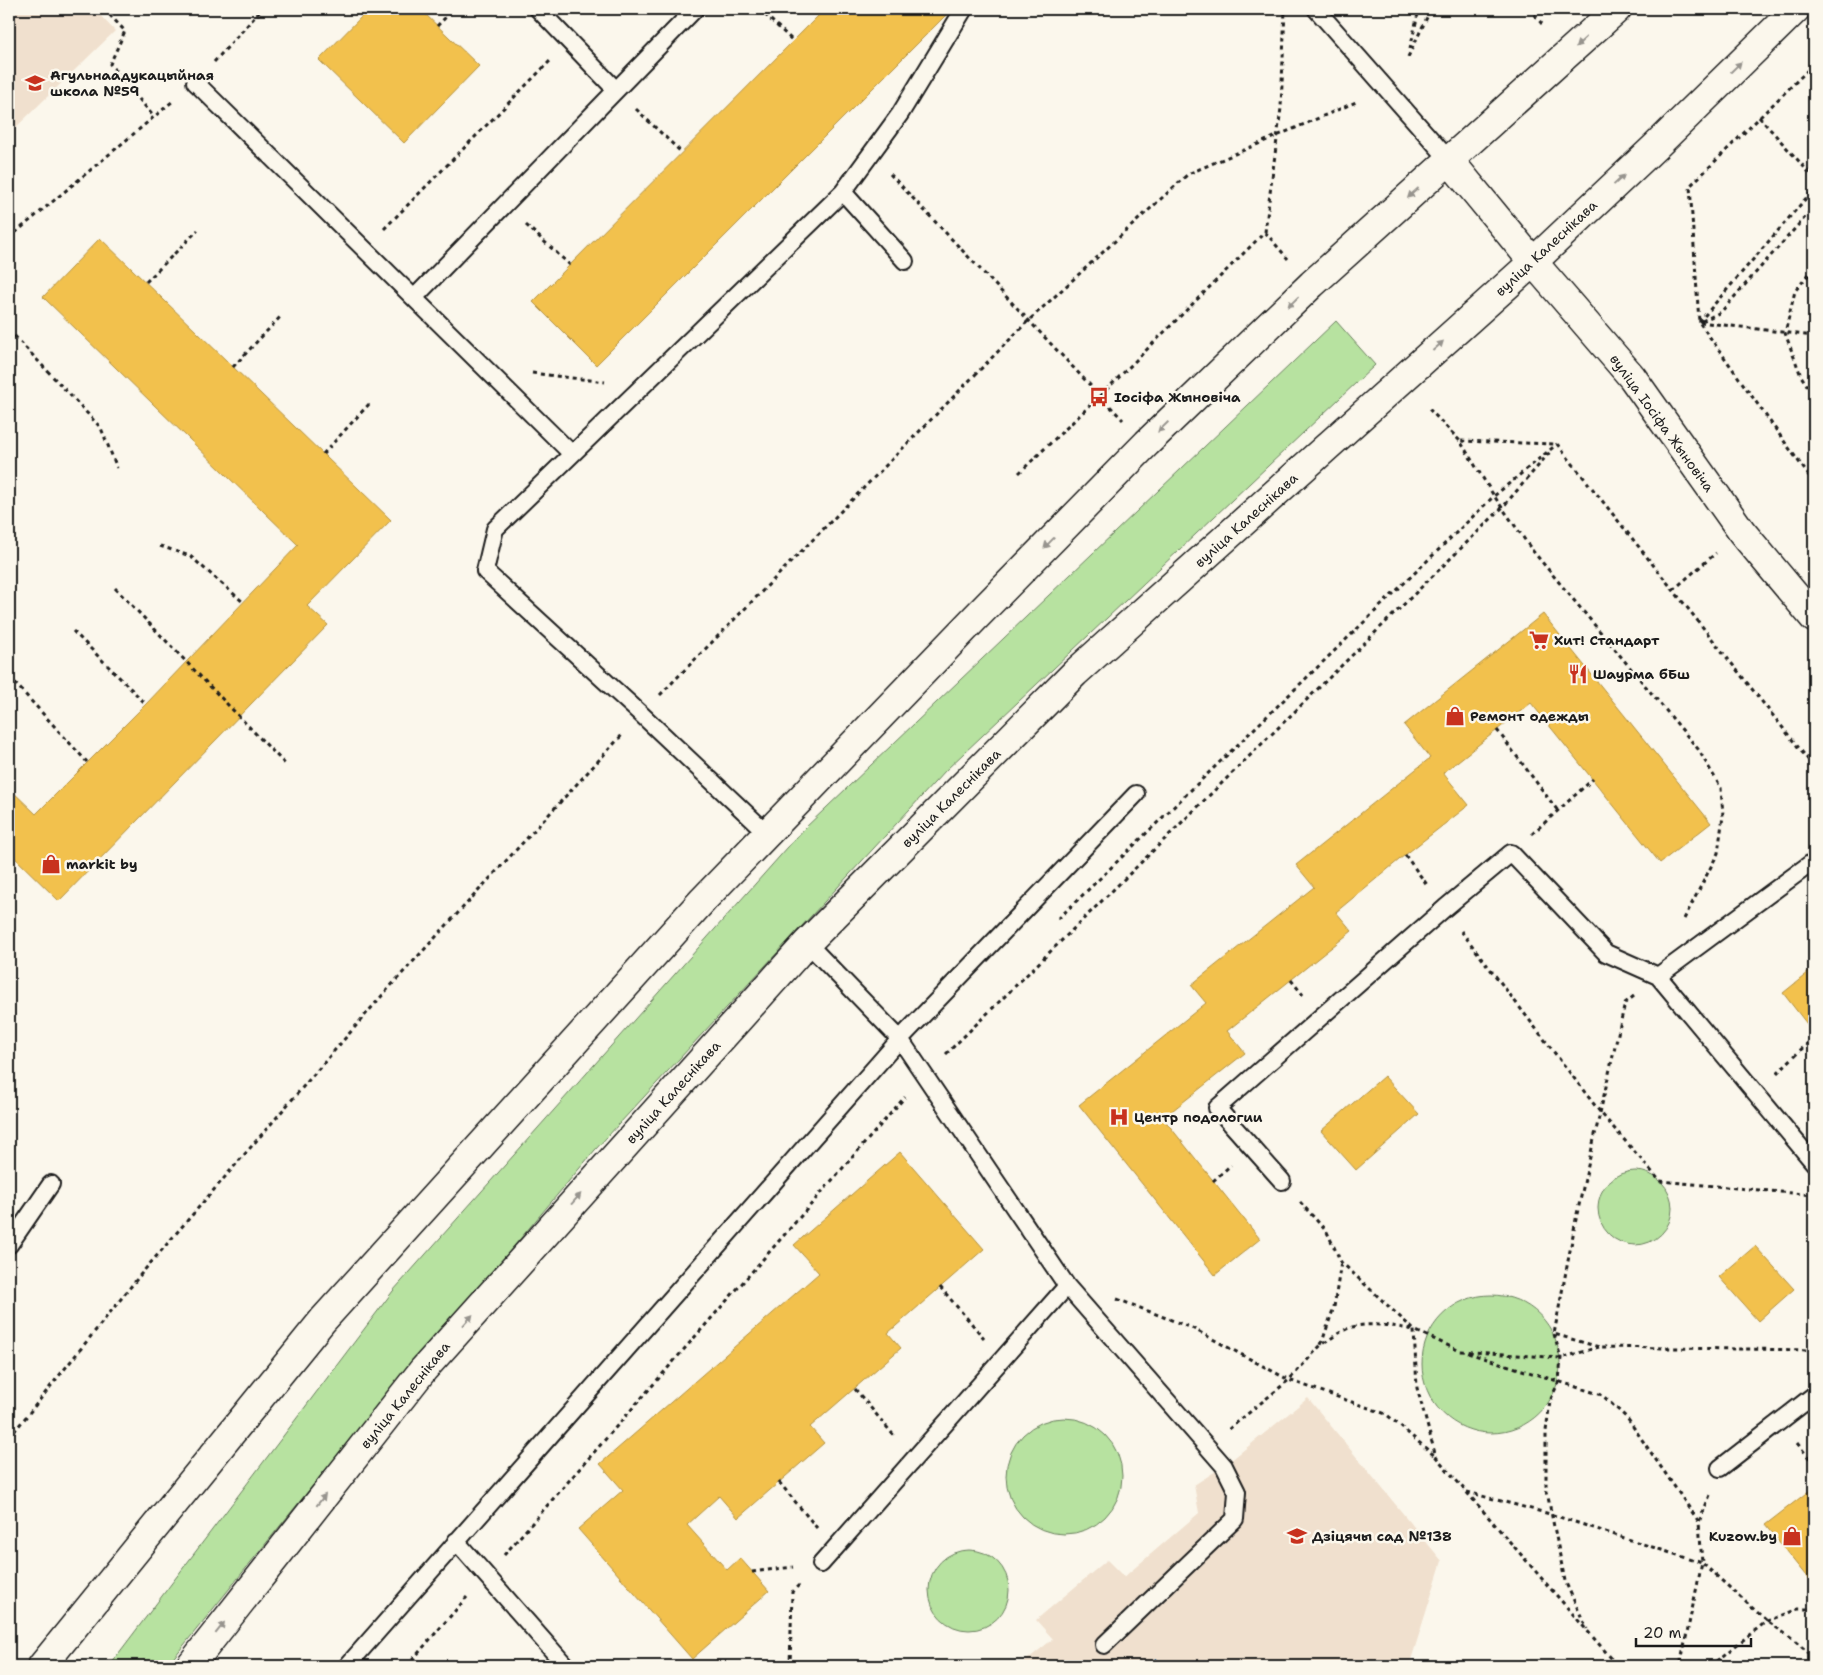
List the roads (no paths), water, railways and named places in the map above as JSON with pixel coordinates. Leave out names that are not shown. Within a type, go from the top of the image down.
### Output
[{"type":"main road","points":[[42,1666],[323,1320],[696,908],[976,617],[1147,444],[1312,284],[1617,9]]},
{"type":"main road","name":"вуліца Калеснікава","points":[[190,1666],[423,1370],[806,943],[1075,673],[1533,262],[1655,147],[1796,9]]},
{"type":"main road","name":"вуліца Іосіфа Жыновіча","points":[[1450,160],[1533,262],[1632,377],[1742,532],[1814,618]]},
{"type":"lane","points":[[538,9],[616,90]]},
{"type":"lane","points":[[414,298],[695,9]]},
{"type":"lane","points":[[768,834],[642,714],[485,571],[495,530],[843,192],[900,114],[964,9]]},
{"type":"lane","points":[[1316,9],[1450,160]]},
{"type":"lane","points":[[195,82],[572,454]]},
{"type":"lane","points":[[843,192],[905,261]]},
{"type":"lane","points":[[347,1666],[900,1040],[1136,794]]},
{"type":"lane","points":[[1282,1181],[1216,1108],[1445,908],[1511,853],[1606,953],[1658,976],[1814,1163]]},
{"type":"lane","points":[[1658,976],[1814,861]]},
{"type":"lane","points":[[806,943],[900,1040],[1067,1286],[1224,1466],[1237,1492],[1236,1519],[1104,1645]]},
{"type":"lane","points":[[9,1245],[51,1184]]},
{"type":"lane","points":[[821,1564],[1067,1286]]},
{"type":"lane","points":[[1720,1468],[1814,1396]]},
{"type":"lane","points":[[456,1541],[566,1666]]},
{"type":"place","name":"Агульнаадукацыйная школа №59","points":[[35,83]]},
{"type":"place","name":"Іосіфа Жыновіча","points":[[1099,397]]},
{"type":"place","name":"Хит! Стандарт","points":[[1539,640]]},
{"type":"place","name":"Шаурма бБш","points":[[1578,674]]},
{"type":"place","name":"Ремонт одежды","points":[[1455,716]]},
{"type":"place","name":"markit by","points":[[51,864]]},
{"type":"place","name":"Центр подологии","points":[[1119,1117]]},
{"type":"place","name":"Дзіцячы сад №138","points":[[1297,1536]]},
{"type":"place","name":"Kuzow.by","points":[[1792,1536]]}]
